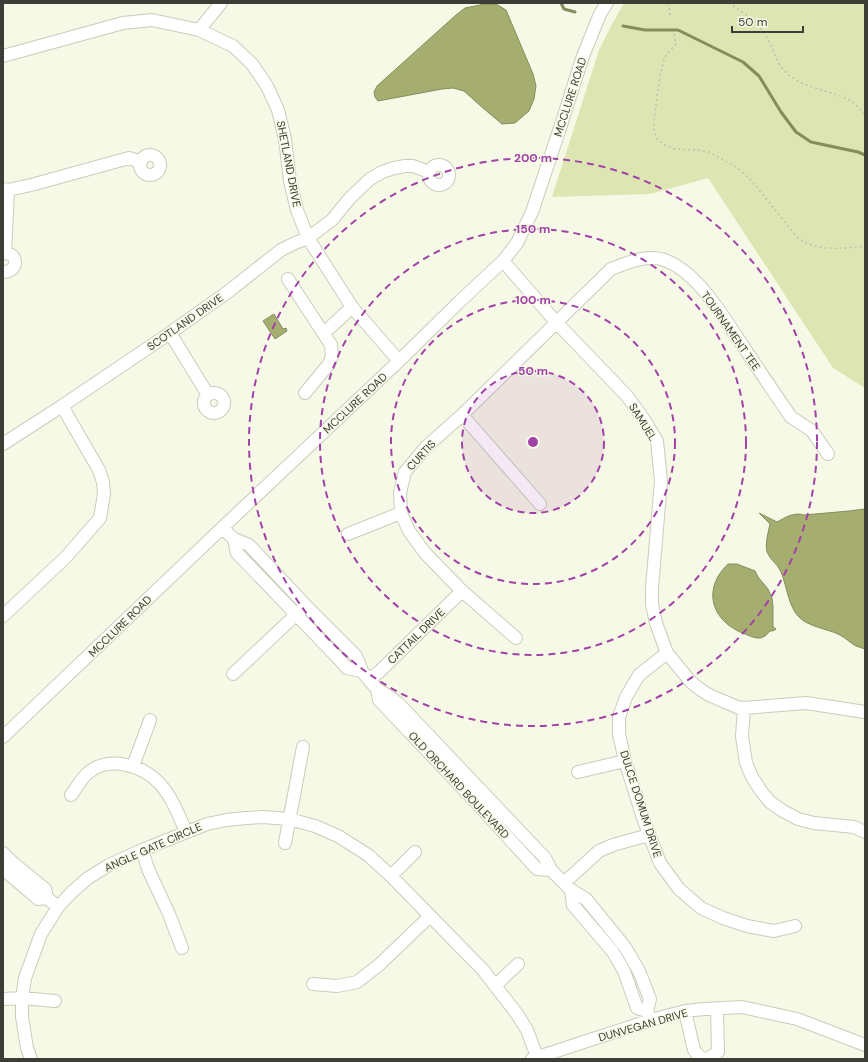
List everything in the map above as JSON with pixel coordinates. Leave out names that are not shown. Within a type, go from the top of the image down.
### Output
[{"type":"street","points":[[199,30],[222,3]]},
{"type":"street","name":"MCCLURE ROAD","points":[[3,737],[503,261],[517,243],[532,212],[583,56],[600,14],[608,3]]},
{"type":"street","name":"SHETLAND DRIVE","points":[[3,56],[123,23],[152,20],[199,30],[233,46],[252,64],[267,86],[278,110],[285,140],[290,181],[297,210],[308,238],[352,307],[399,361]]},
{"type":"street","points":[[3,272],[10,271],[14,267],[15,263],[15,260],[11,255],[4,253],[6,189],[31,185],[129,158],[141,162]]},
{"type":"street","name":"SCOTLAND DRIVE","points":[[3,444],[170,333],[230,291],[281,250],[308,238],[332,220],[350,198],[370,179],[382,172],[405,166],[412,166],[429,172]]},
{"type":"street","name":"TOURNAMENT TEE","points":[[556,322],[611,269],[638,259],[652,258],[666,260],[683,270],[708,295],[791,417],[812,431],[828,454]]},
{"type":"street","name":"SAMUEL","points":[[503,261],[556,322],[627,396],[657,441],[661,481],[652,604],[656,623],[667,653]]},
{"type":"street","points":[[288,279],[331,345],[332,356],[329,364],[305,393]]},
{"type":"street","points":[[324,333],[352,307]]},
{"type":"street","name":"CURTIS","points":[[516,638],[462,591],[425,553],[408,531],[401,513],[400,493],[405,472],[426,448],[462,415],[556,322]]},
{"type":"street","points":[[170,333],[208,394]]},
{"type":"street","points":[[3,616],[66,557],[100,518],[104,494],[103,482],[99,470],[62,406]]},
{"type":"street","points":[[462,415],[540,504]]},
{"type":"street","points":[[348,534],[401,513]]},
{"type":"street","name":"OLD ORCHARD BOULEVARD","points":[[222,528],[234,539],[249,545],[356,656],[365,675],[377,689],[399,704],[545,858],[551,870],[568,887],[586,900],[625,947],[639,971],[650,999],[649,1016]]},
{"type":"street","name":"OLD ORCHARD BOULEVARD","points":[[234,539],[237,553],[295,615],[347,668],[365,675]]},
{"type":"street","name":"CATTAIL DRIVE","points":[[365,675],[379,672],[462,591]]},
{"type":"street","points":[[233,674],[306,605]]},
{"type":"street","points":[[667,653],[692,682],[701,690],[737,707],[744,708],[806,703],[865,712]]},
{"type":"street","name":"DULCE DOMUM DRIVE","points":[[667,653],[639,675],[626,697],[619,717],[618,734],[625,761],[649,835],[660,863],[679,890],[701,908],[723,918],[747,926],[774,931],[795,926]]},
{"type":"street","points":[[744,708],[742,736],[746,763],[752,777],[770,802],[798,819],[814,823],[854,827],[865,832]]},
{"type":"street","points":[[134,766],[150,720]]},
{"type":"street","points":[[285,843],[303,747]]},
{"type":"street","points":[[578,772],[625,761]]},
{"type":"street","points":[[71,795],[87,773],[102,765],[115,763],[134,766],[160,783],[179,814],[186,832]]},
{"type":"street","name":"ANGLE GATE CIRCLE","points":[[31,1059],[27,1048],[22,1017],[22,998],[25,978],[41,934],[58,907],[72,892],[88,878],[109,865],[186,832],[207,824],[226,820],[263,817],[289,819],[315,826],[338,836],[368,855],[391,876],[483,970],[517,1014],[527,1030],[536,1058]]},
{"type":"street","points":[[568,887],[599,851],[613,845],[649,835]]},
{"type":"street","points":[[142,850],[148,869],[169,914],[182,948]]},
{"type":"street","points":[[391,876],[415,852]]},
{"type":"street","points":[[3,853],[45,889],[47,898],[58,907]]},
{"type":"street","points":[[3,869],[38,899],[47,898]]},
{"type":"street","points":[[313,984],[337,986],[357,982],[379,965],[430,916]]},
{"type":"street","points":[[495,986],[518,964]]},
{"type":"street","points":[[3,999],[22,998],[55,1001]]},
{"type":"street","name":"DUNVEGAN DRIVE","points":[[536,1058],[649,1016],[704,1009],[742,1007],[798,1019],[865,1045]]},
{"type":"street","points":[[684,1012],[694,1050],[704,1059],[709,1058],[718,1052],[717,1009]]},
{"type":"path","points":[[669,3],[670,17]]},
{"type":"path","points":[[729,3],[762,30],[778,63],[791,77],[811,87],[850,100],[865,114]]},
{"type":"path","points":[[674,34],[676,44],[664,59],[658,89],[654,128],[655,135],[658,139],[666,146],[674,149],[709,152],[742,171],[752,181],[796,236],[805,243],[820,247],[865,246]]},
{"type":"shaded area","points":[[624,3],[865,3],[865,388],[833,368],[708,178],[650,194],[552,197],[599,50]]},
{"type":"shaded area","points":[[485,4],[496,4],[506,10],[533,74],[536,86],[534,99],[529,111],[515,123],[502,124],[464,91],[453,88],[378,101],[374,92],[377,86],[465,8]]},
{"type":"shaded area","points":[[274,314],[283,329],[286,328],[287,331],[275,339],[263,321]]},
{"type":"shaded area","points":[[865,509],[865,649],[856,646],[838,634],[807,623],[795,612],[790,602],[781,572],[766,549],[770,524],[759,513],[777,522],[793,515]]},
{"type":"shaded area","points":[[728,564],[737,564],[755,571],[768,589],[772,598],[773,627],[776,629],[774,631],[770,631],[764,637],[754,637],[734,629],[725,622],[718,613],[714,604],[713,594],[715,584],[720,574]]},
{"type":"waterway","points":[[561,3],[564,9],[575,12]]},
{"type":"waterway","points":[[623,26],[645,30],[678,30],[743,62],[759,76],[781,112],[796,132],[811,142],[858,152],[865,155]]}]
